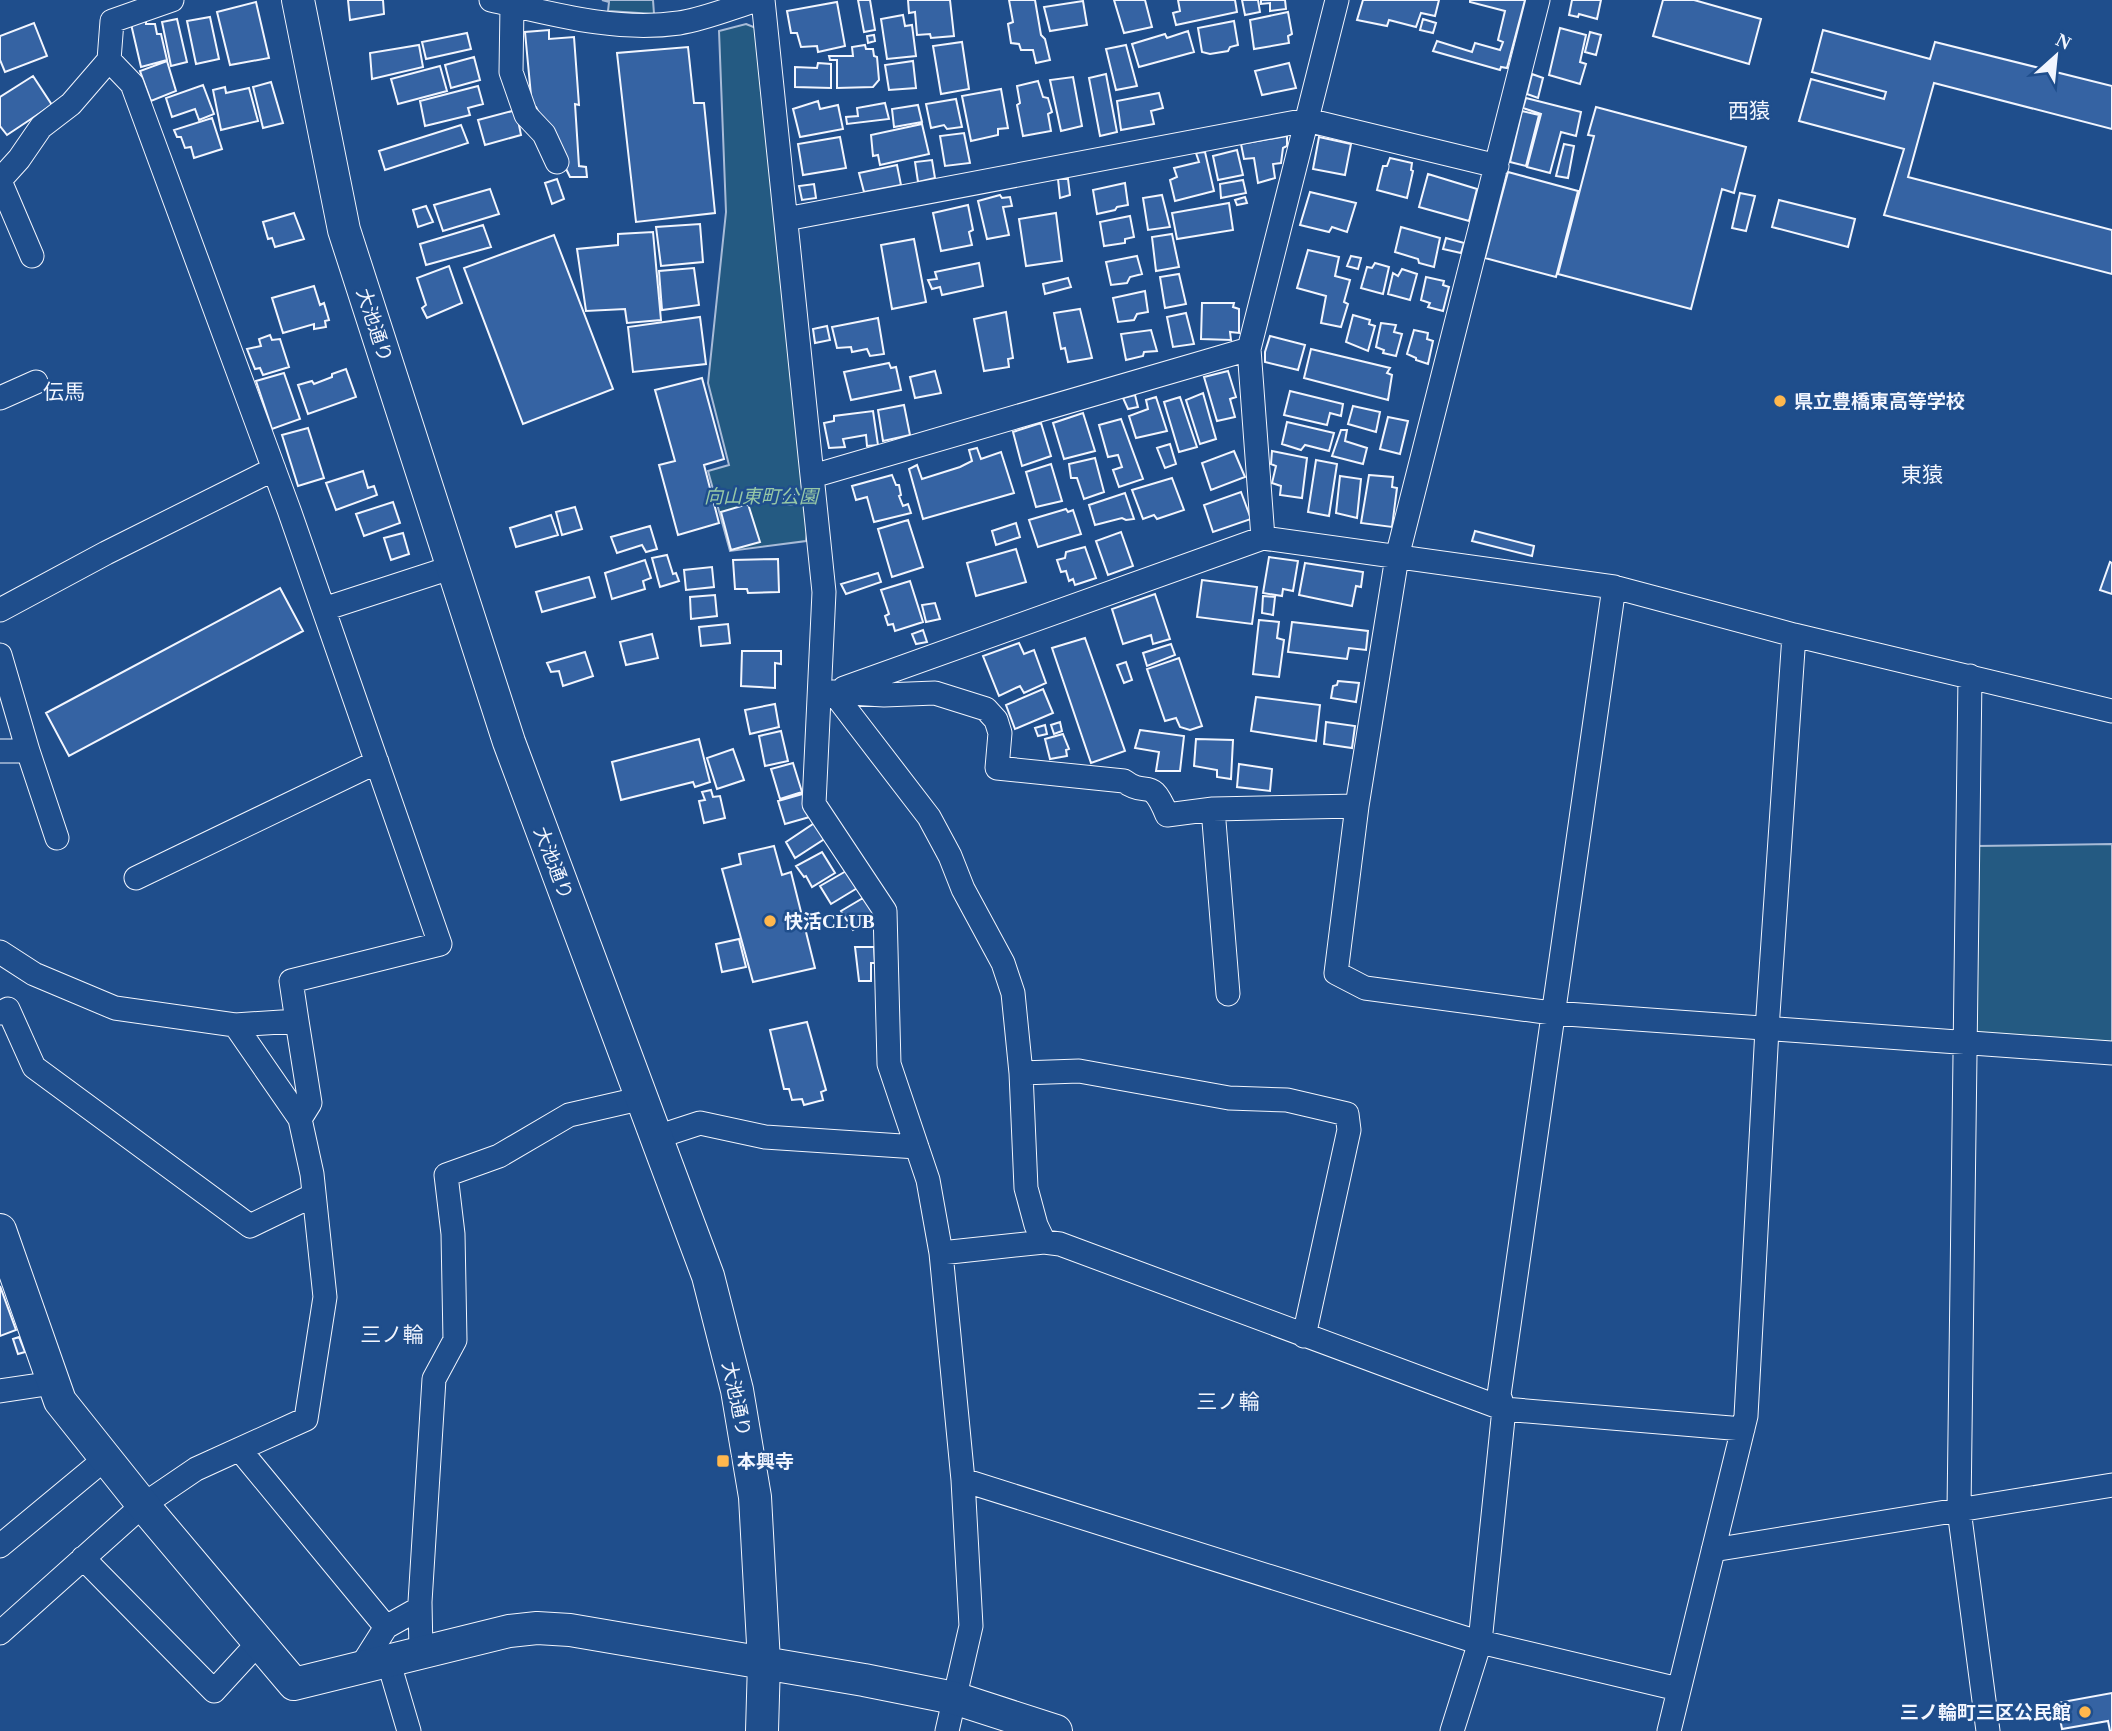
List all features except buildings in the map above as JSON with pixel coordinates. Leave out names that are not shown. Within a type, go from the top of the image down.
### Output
[{"type":"street","points":[[32,256],[0,181],[41,127],[71,104],[109,61],[112,21],[130,7],[172,0]]},
{"type":"street","name":"大池通り","points":[[298,0],[344,230],[509,742],[708,1276],[737,1390],[755,1497],[764,1662],[762,1731]]},
{"type":"street","points":[[557,162],[544,134],[526,115],[511,72],[502,2],[599,24],[646,25],[680,23],[757,0]]},
{"type":"street","points":[[763,0],[824,592],[827,685],[814,804],[886,911],[889,1064],[928,1180],[941,1253],[963,1480],[971,1626],[947,1731]]},
{"type":"street","points":[[1264,538],[1249,349],[1337,0]]},
{"type":"street","points":[[1538,0],[1397,557],[1357,806],[1336,972],[1365,988],[1552,1013],[2112,1053]]},
{"type":"street","points":[[109,61],[132,84],[274,469],[440,944],[291,981],[310,1103],[300,1119]]},
{"type":"street","points":[[786,219],[1307,120],[1497,166]]},
{"type":"street","points":[[813,476],[1249,349]]},
{"type":"street","points":[[0,398],[36,382]]},
{"type":"street","points":[[0,610],[106,552],[274,469]]},
{"type":"street","points":[[827,685],[1264,538],[1614,587],[1794,635],[2112,711]]},
{"type":"street","points":[[324,609],[453,567]]},
{"type":"street","points":[[1452,1731],[1480,1642],[1504,1409],[1499,1395],[1614,587]]},
{"type":"street","points":[[1669,1731],[1746,1416],[1767,1029],[1794,635]]},
{"type":"street","points":[[0,655],[57,838]]},
{"type":"street","points":[[1970,676],[1959,1510],[1988,1731]]},
{"type":"street","points":[[827,685],[884,695],[935,693],[960,699],[986,709],[996,720],[1000,733],[997,768],[1124,781],[1132,787],[1150,788],[1158,795],[1167,815],[1213,809],[1357,806]]},
{"type":"street","points":[[827,685],[929,817],[950,856],[963,889],[1003,963],[1013,993],[1021,1073],[1026,1188],[1036,1225],[1044,1242]]},
{"type":"street","points":[[0,751],[28,751]]},
{"type":"street","points":[[136,878],[377,762]]},
{"type":"street","points":[[1213,809],[1228,994]]},
{"type":"street","points":[[0,951],[34,974],[115,1008],[235,1025],[297,1021]]},
{"type":"street","points":[[0,1013],[9,1009],[34,1067],[250,1226],[314,1195]]},
{"type":"street","points":[[0,1633],[143,1505],[196,1469],[306,1419],[326,1297],[314,1195],[300,1119],[235,1025]]},
{"type":"street","points":[[1021,1073],[1079,1071],[1229,1098],[1287,1100],[1347,1114],[1349,1130],[1304,1336]]},
{"type":"street","points":[[421,1652],[420,1608],[434,1379],[455,1340],[453,1234],[446,1175],[499,1156],[569,1115],[643,1098]]},
{"type":"street","points":[[657,1137],[700,1123],[765,1138],[917,1147]]},
{"type":"street","points":[[0,1230],[60,1401],[143,1505],[294,1684],[509,1631],[537,1628],[570,1630],[764,1662],[954,1698],[1056,1731]]},
{"type":"street","points":[[941,1253],[1044,1242],[1060,1244],[1504,1409],[1743,1429]]},
{"type":"street","points":[[0,1391],[53,1382]]},
{"type":"street","points":[[240,1450],[386,1627]]},
{"type":"street","points":[[0,1546],[106,1458]]},
{"type":"street","points":[[963,1480],[1480,1642],[1678,1689]]},
{"type":"street","points":[[1713,1550],[2112,1485]]},
{"type":"street","points":[[83,1558],[214,1692],[259,1642]]},
{"type":"street","points":[[409,1731],[374,1664],[386,1627],[420,1608]]},
{"type":"green space","points":[[602,0],[653,0],[654,14],[608,11],[609,2]]},
{"type":"green space","name":"向山東町公園","points":[[746,24],[756,28],[808,522],[806,541],[730,551],[708,471],[729,465],[708,383],[726,212],[719,31]]},
{"type":"green space","points":[[2112,844],[2112,1042],[1983,1035],[1971,1029],[1977,846]]},
{"type":"place","name":"県立豊橋東高等学校","points":[[1780,401]]},
{"type":"place","name":"快活CLUB","points":[[770,921]]},
{"type":"place","name":"本興寺","points":[[723,1461]]},
{"type":"place","name":"三ノ輪町三区公民館","points":[[2085,1712]]},
{"type":"district","name":"西猿","points":[[1749,111]]},
{"type":"district","name":"伝馬","points":[[64,392]]},
{"type":"district","name":"東猿","points":[[1922,475]]},
{"type":"district","name":"三ノ輪","points":[[392,1335]]},
{"type":"district","name":"三ノ輪","points":[[1228,1402]]}]
